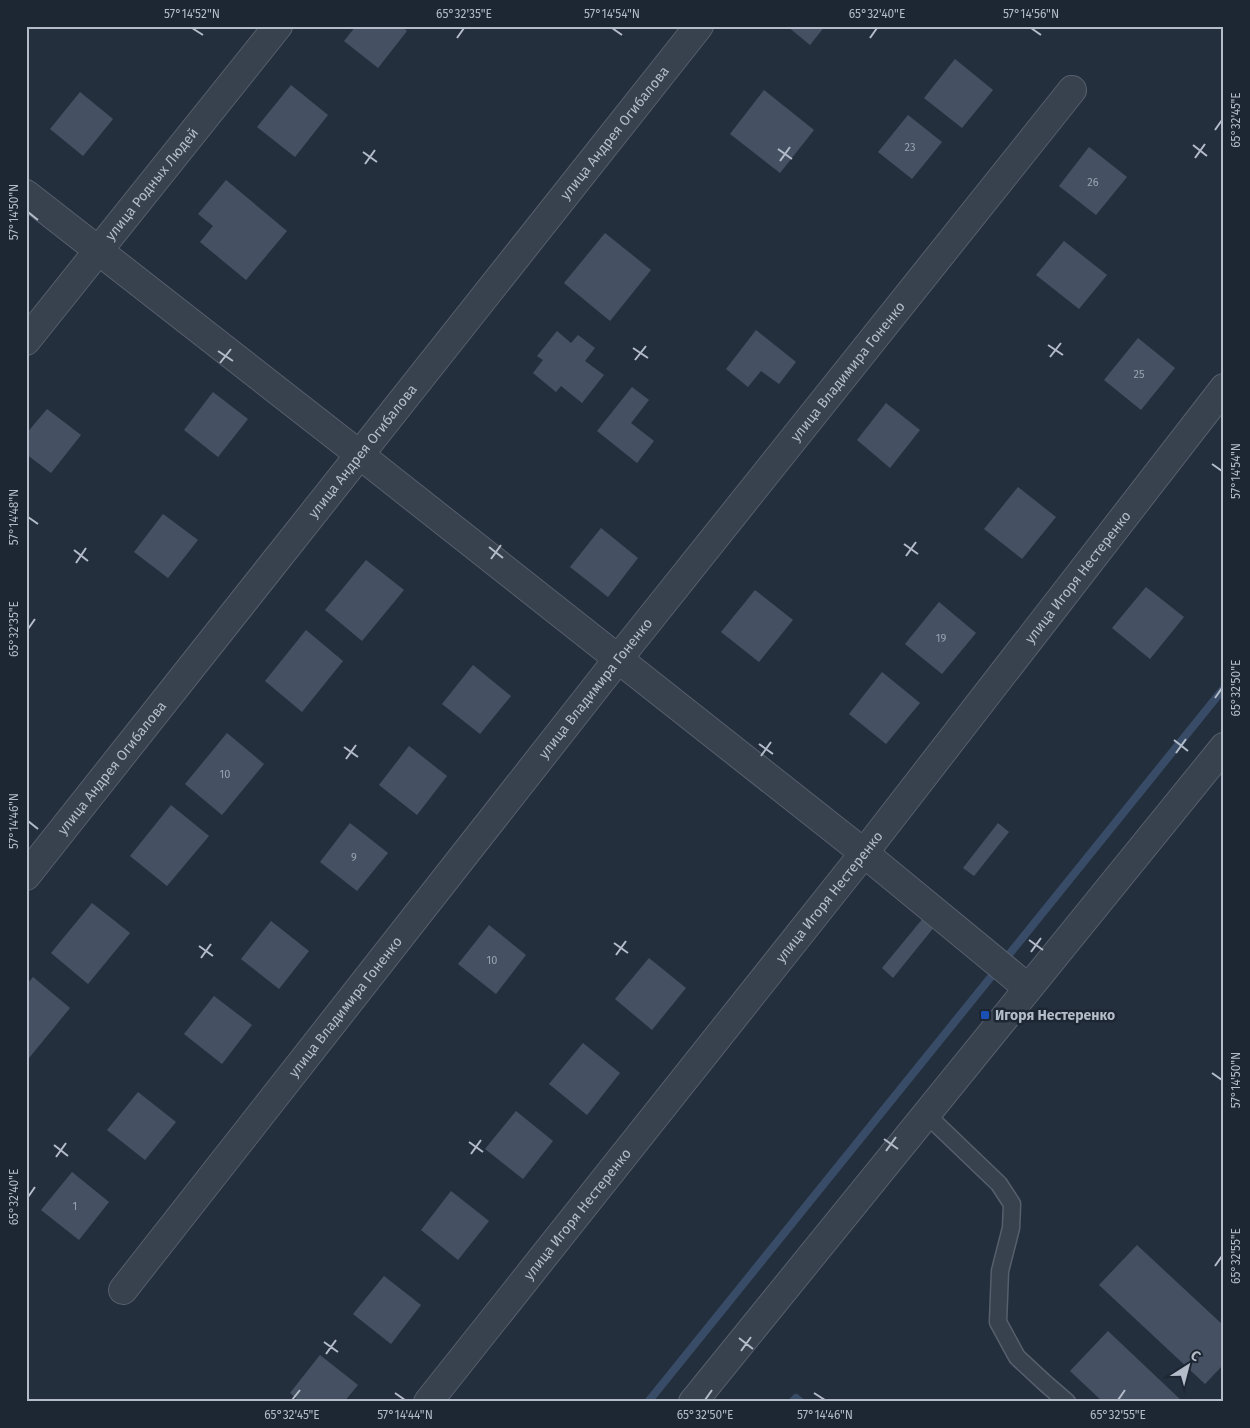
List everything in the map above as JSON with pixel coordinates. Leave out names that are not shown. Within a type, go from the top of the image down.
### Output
[{"type":"street","name":"улица Родных Людей","points":[[26,341],[278,26]]},
{"type":"street","name":"улица Андрея Огибалова","points":[[26,876],[699,26]]},
{"type":"street","name":"улица Владимира Гоненко","points":[[123,1290],[618,659],[1072,90]]},
{"type":"street","points":[[26,194],[360,454],[864,853],[1028,988]]},
{"type":"street","name":"улица Игоря Нестеренко","points":[[428,1402],[864,853],[1224,388]]},
{"type":"street","points":[[692,1402],[1224,747]]},
{"type":"lane","points":[[926,1114],[999,1184],[1012,1204],[1011,1228],[1000,1271],[998,1322],[1017,1357],[1045,1384],[1068,1402]]},
{"type":"building","points":[[356,26],[401,26],[407,31],[378,68],[344,41]]},
{"type":"building","points":[[787,26],[825,26],[810,45]]},
{"type":"building","points":[[955,59],[993,90],[962,128],[924,98]]},
{"type":"building","points":[[291,85],[328,115],[295,157],[257,127]]},
{"type":"building","points":[[764,90],[814,130],[780,173],[730,134]]},
{"type":"building","points":[[80,92],[113,119],[83,156],[50,129]]},
{"type":"building","points":[[908,115],[942,142],[912,179],[878,152]]},
{"type":"building","points":[[1089,147],[1127,177],[1096,215],[1059,186]]},
{"type":"building","points":[[226,180],[287,231],[246,280],[200,242],[213,226],[198,214]]},
{"type":"building","points":[[605,233],[651,270],[610,321],[564,283]]},
{"type":"building","points":[[1064,241],[1107,275],[1079,309],[1036,275]]},
{"type":"building","points":[[756,330],[796,362],[779,384],[761,371],[748,387],[726,369]]},
{"type":"building","points":[[557,331],[571,343],[578,335],[595,348],[585,361],[604,375],[582,403],[561,386],[556,392],[533,373],[543,360],[537,356]]},
{"type":"building","points":[[1138,338],[1175,368],[1141,410],[1104,380]]},
{"type":"building","points":[[632,387],[649,400],[631,423],[654,441],[637,463],[597,431]]},
{"type":"building","points":[[213,392],[248,419],[218,457],[184,430]]},
{"type":"building","points":[[886,403],[920,430],[890,468],[857,440]]},
{"type":"building","points":[[47,409],[81,435],[51,473],[26,454],[26,434]]},
{"type":"building","points":[[1018,487],[1056,517],[1022,559],[984,529]]},
{"type":"building","points":[[163,514],[198,540],[168,578],[134,552]]},
{"type":"building","points":[[601,528],[638,558],[608,597],[570,567]]},
{"type":"building","points":[[366,560],[404,590],[362,641],[325,610]]},
{"type":"building","points":[[1146,587],[1184,617],[1150,659],[1112,628]]},
{"type":"building","points":[[755,590],[793,620],[759,662],[721,632]]},
{"type":"building","points":[[939,602],[976,633],[942,674],[905,644]]},
{"type":"building","points":[[306,630],[343,661],[302,712],[265,681]]},
{"type":"building","points":[[473,665],[511,696],[480,734],[442,704]]},
{"type":"building","points":[[882,672],[920,703],[886,744],[849,714]]},
{"type":"building","points":[[227,733],[264,764],[222,815],[185,784]]},
{"type":"building","points":[[409,746],[447,776],[417,815],[379,785]]},
{"type":"building","points":[[171,805],[209,836],[167,886],[130,856]]},
{"type":"building","points":[[350,823],[388,853],[357,891],[320,862]]},
{"type":"building","points":[[998,823],[1009,832],[974,876],[963,868]]},
{"type":"building","points":[[92,903],[130,933],[88,984],[51,953]]},
{"type":"building","points":[[924,917],[935,926],[893,978],[882,968]]},
{"type":"building","points":[[271,921],[309,951],[279,989],[241,959]]},
{"type":"building","points":[[489,925],[526,955],[496,994],[458,964]]},
{"type":"building","points":[[649,958],[686,988],[652,1030],[615,999]]},
{"type":"building","points":[[33,977],[70,1008],[29,1058],[26,1056],[26,985]]},
{"type":"building","points":[[214,996],[252,1025],[222,1064],[184,1034]]},
{"type":"building","points":[[583,1043],[620,1073],[587,1115],[549,1084]]},
{"type":"building","points":[[138,1092],[176,1122],[145,1160],[107,1130]]},
{"type":"building","points":[[516,1111],[553,1141],[523,1179],[485,1149]]},
{"type":"building","points":[[72,1172],[109,1202],[79,1240],[41,1210]]},
{"type":"building","points":[[451,1191],[489,1221],[458,1260],[421,1230]]},
{"type":"building","points":[[1137,1245],[1224,1326],[1224,1364],[1205,1384],[1099,1285]]},
{"type":"building","points":[[384,1276],[421,1305],[391,1344],[353,1314]]},
{"type":"building","points":[[1108,1331],[1183,1402],[1103,1402],[1070,1371]]},
{"type":"building","points":[[320,1355],[358,1385],[344,1402],[300,1402],[290,1393]]},
{"type":"waterway","points":[[648,1402],[1224,688]]},
{"type":"waterway","points":[[792,1402],[796,1398],[801,1402]]},
{"type":"place","name":"Игоря Нестеренко","points":[[985,1015]]}]
